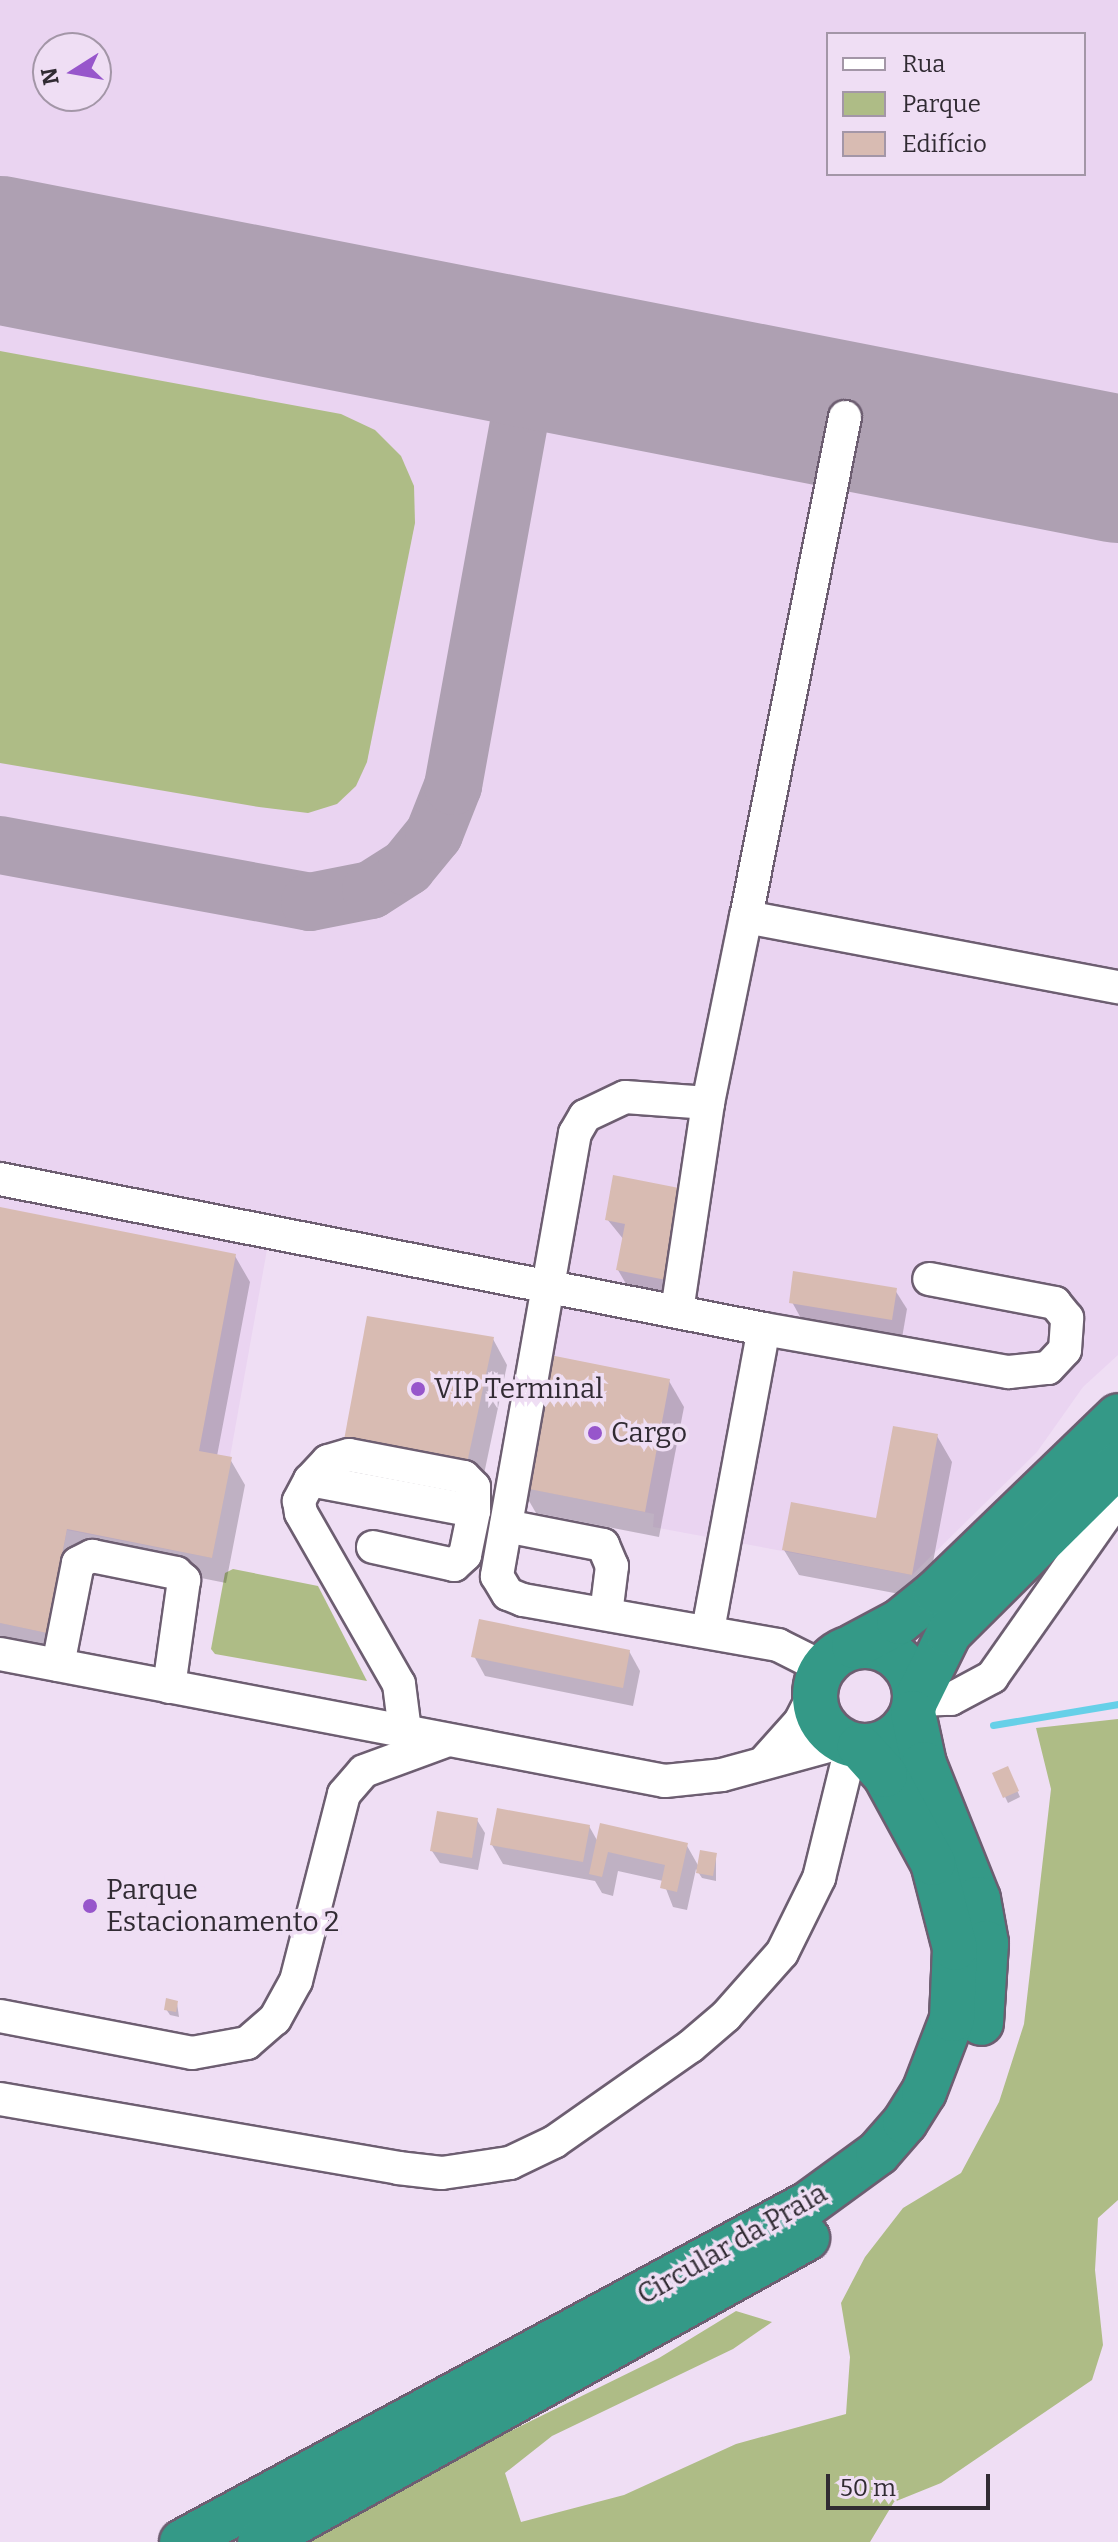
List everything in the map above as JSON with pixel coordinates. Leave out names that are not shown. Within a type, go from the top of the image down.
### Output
[{"type":"highway","points":[[1116,1496],[949,1633],[898,1735],[851,1744],[821,1721],[831,1669],[936,1592],[1118,1416]]},
{"type":"highway","points":[[831,1669],[894,1655],[911,1674],[914,1707]]},
{"type":"highway","name":"Circular da Praia","points":[[260,2542],[763,2265],[868,2197],[929,2136],[951,2102],[981,2024],[986,1943],[978,1899],[924,1764],[914,1707]]},
{"type":"highway","name":"Circular da Praia","points":[[182,2542],[808,2204],[878,2153],[905,2122],[930,2079],[952,2019],[955,1948],[949,1909],[927,1851],[885,1775],[851,1744]]},
{"type":"street","points":[[677,1311],[708,1103],[845,417]]},
{"type":"street","points":[[746,917],[1118,987]]},
{"type":"street","points":[[708,1103],[625,1097],[585,1116],[575,1133],[545,1286],[497,1576],[508,1594],[778,1645],[831,1669],[794,1731],[763,1762]]},
{"type":"street","points":[[0,1179],[764,1329],[1009,1372],[1048,1368],[1065,1350],[1067,1318],[1055,1303],[929,1279]]},
{"type":"street","points":[[708,1630],[764,1329]]},
{"type":"street","points":[[373,1547],[454,1565],[465,1555],[474,1511],[474,1487],[464,1477],[349,1455],[328,1461],[310,1480],[299,1501],[301,1513],[399,1684],[405,1731]]},
{"type":"street","points":[[310,1480],[474,1511]]},
{"type":"street","points":[[914,1707],[951,1699],[992,1677],[1116,1496]]},
{"type":"street","points":[[506,1526],[603,1545],[612,1566],[606,1614]]},
{"type":"street","points":[[58,1665],[78,1563],[92,1556],[176,1573],[184,1580],[169,1687]]},
{"type":"street","points":[[0,1654],[665,1781],[697,1781],[763,1762],[851,1744],[819,1878],[782,1953],[691,2046],[554,2142],[510,2163],[442,2173],[398,2168],[0,2099]]},
{"type":"street","points":[[331,1718],[363,1745],[364,1771]]},
{"type":"street","points":[[0,2016],[192,2053],[247,2043],[275,2019],[296,1981],[337,1809],[364,1771],[420,1747],[454,1740]]},
{"type":"shaded area","points":[[0,0],[1118,0],[1118,1355],[1083,1387],[1037,1452],[912,1575],[653,1527],[654,1514],[495,1482],[529,1294],[268,1244],[212,1558],[67,1530],[47,1633],[0,1623]]},
{"type":"green space","points":[[0,351],[341,414],[375,430],[401,456],[414,486],[415,523],[367,762],[356,786],[337,804],[308,813],[0,763]]},
{"type":"green space","points":[[233,1569],[318,1586],[367,1681],[215,1654],[211,1649],[225,1573]]},
{"type":"green space","points":[[1118,1719],[1118,2200],[1098,2218],[1095,2270],[1103,2345],[1092,2380],[941,2483],[894,2502],[870,2542],[285,2542],[659,2358],[736,2311],[772,2322],[733,2349],[552,2436],[505,2473],[521,2522],[624,2495],[736,2444],[846,2414],[850,2357],[841,2303],[865,2257],[903,2208],[961,2173],[999,2102],[1024,2024],[1051,1789],[1036,1728]]},
{"type":"building","points":[[613,1175],[684,1189],[666,1280],[616,1270],[625,1224],[605,1220]]},
{"type":"building","points":[[0,1207],[236,1254],[199,1451],[232,1457],[212,1558],[67,1529],[47,1633],[0,1623]]},
{"type":"building","points":[[793,1271],[897,1288],[892,1320],[789,1303]]},
{"type":"building","name":"VIP Terminal","points":[[367,1316],[494,1337],[466,1468],[344,1440]]},
{"type":"building","name":"Cargo","points":[[545,1354],[670,1379],[645,1512],[519,1487]]},
{"type":"building","points":[[893,1426],[938,1434],[912,1575],[782,1550],[791,1502],[876,1518]]},
{"type":"building","points":[[479,1619],[630,1650],[623,1688],[471,1657]]},
{"type":"building","points":[[1008,1766],[1019,1791],[1003,1798],[992,1773]]},
{"type":"building","points":[[497,1808],[590,1825],[583,1862],[490,1845]]},
{"type":"building","points":[[437,1811],[478,1818],[472,1858],[430,1851]]},
{"type":"building","points":[[600,1823],[688,1843],[677,1892],[660,1888],[665,1865],[608,1852],[602,1877],[589,1874]]},
{"type":"building","points":[[700,1850],[717,1853],[713,1876],[696,1873]]},
{"type":"building","points":[[166,1998],[178,2001],[176,2012],[164,2010]]},
{"type":"waterway","points":[[993,1725],[1118,1704]]},
{"type":"taxiway","points":[[0,845],[310,902],[371,890],[407,867],[434,834],[453,786],[532,353]]},
{"type":"runway","points":[[0,250],[1118,469]]},
{"type":"place","name":"VIP Terminal","points":[[418,1389]]},
{"type":"place","name":"Cargo","points":[[595,1433]]},
{"type":"place","name":"Parque Estacionamento 2","points":[[90,1906]]}]
